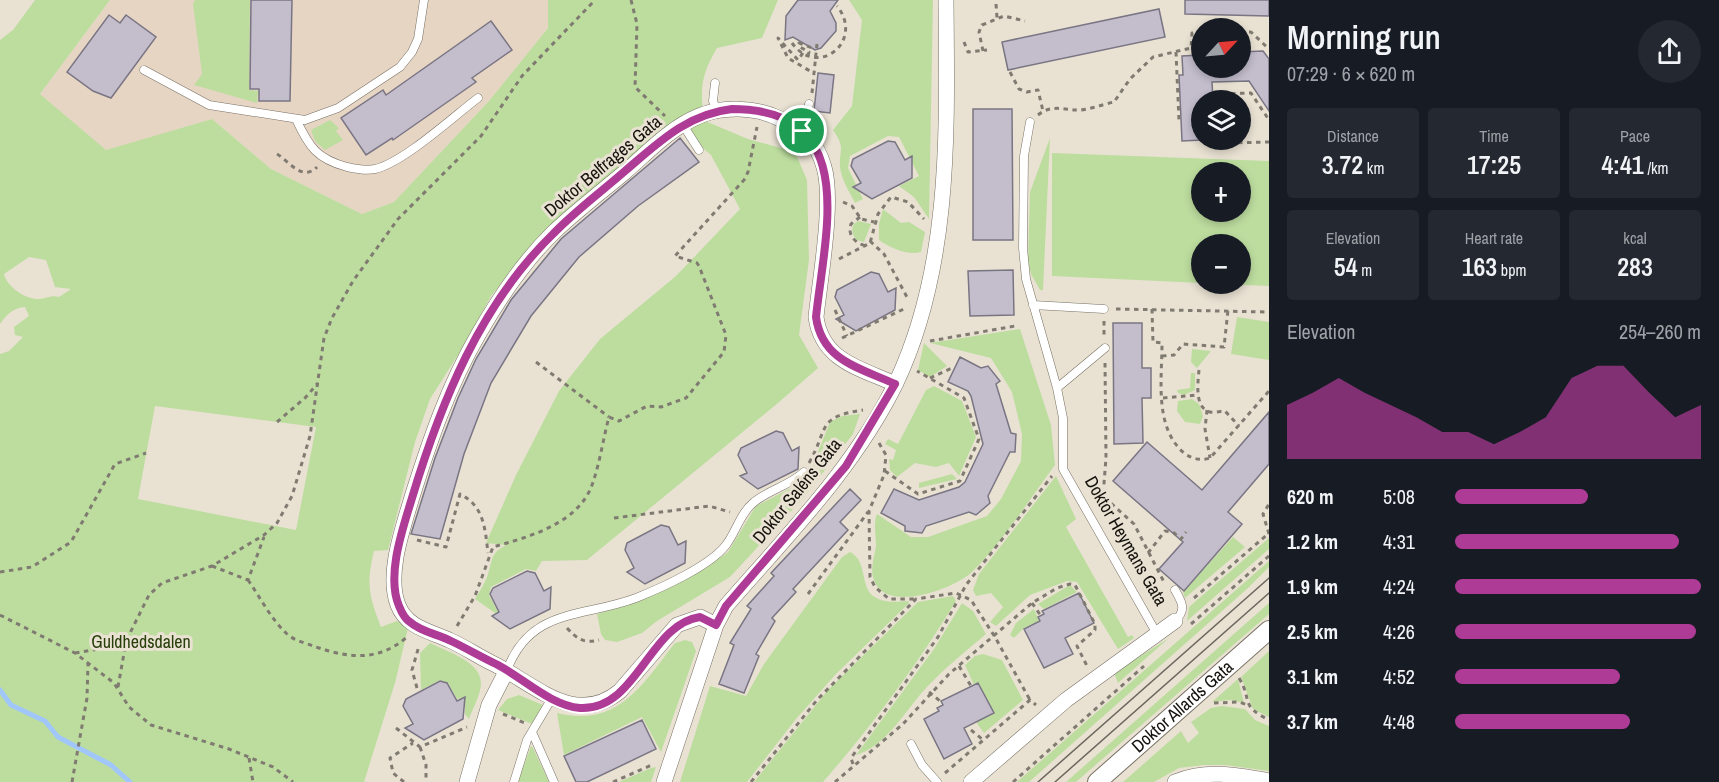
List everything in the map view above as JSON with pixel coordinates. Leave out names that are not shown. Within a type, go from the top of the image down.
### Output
[{"type":"street","name":"Doktor Saléns Gata","points":[[664,782],[716,625],[726,606],[846,466],[895,384],[917,328],[930,278],[941,220],[946,0]]},
{"type":"street","name":"Doktor Belfrages Gata","points":[[716,625],[700,617],[677,625],[610,699],[580,708],[552,698],[507,670],[410,622],[398,604],[395,572],[402,536],[441,409],[479,333],[501,298],[552,234],[659,141],[699,116],[717,111],[761,112],[802,131],[816,146],[826,173],[828,199],[816,317],[819,334],[835,356],[895,384]]},
{"type":"street","name":"Doktor Heymans Gata","points":[[971,782],[1066,700],[1115,662],[1181,619]]},
{"type":"street","name":"Doktor Allards Gata","points":[[1097,782],[1269,630]]},
{"type":"street","points":[[467,782],[489,705],[507,670]]},
{"type":"street","points":[[1175,782],[1201,775],[1225,774],[1269,781]]},
{"type":"lane","points":[[144,70],[209,105],[296,118],[317,117],[338,108],[400,67],[412,52],[418,39],[424,0]]},
{"type":"lane","points":[[715,83],[713,102],[717,111]]},
{"type":"lane","points":[[296,118],[305,139],[325,159],[357,169],[375,169],[396,160],[478,98]]},
{"type":"lane","points":[[802,131],[809,104]]},
{"type":"lane","name":"Doktor Heymans Gata","points":[[1030,122],[1024,156],[1023,248],[1026,279],[1057,388],[1063,418],[1063,469],[1158,634]]},
{"type":"lane","points":[[683,125],[699,150]]},
{"type":"lane","points":[[1034,305],[1104,309]]},
{"type":"lane","points":[[1057,388],[1105,348]]},
{"type":"lane","points":[[507,670],[517,648],[528,635],[562,618],[636,597],[704,563],[728,543],[744,512],[754,501],[804,472]]},
{"type":"lane","points":[[1172,590],[1181,619]]},
{"type":"lane","points":[[514,782],[533,730],[552,698]]},
{"type":"lane","points":[[533,730],[554,782]]},
{"type":"lane","points":[[911,744],[922,765],[937,782]]},
{"type":"path","points":[[118,687],[126,641],[149,595],[162,583],[212,566],[264,535],[280,519],[294,490],[310,436],[321,352],[332,318],[374,250],[398,219],[481,136],[522,75],[595,0]]},
{"type":"path","points":[[631,0],[637,24],[635,87],[662,114],[671,115]]},
{"type":"path","points":[[996,4],[997,18]]},
{"type":"path","points":[[792,43],[803,53],[815,58],[831,54],[843,42],[846,28],[845,18],[837,6]]},
{"type":"path","points":[[961,36],[968,52],[985,50],[980,28],[997,18],[1011,16],[1025,21]]},
{"type":"path","points":[[1251,32],[1269,49]]},
{"type":"path","points":[[803,53],[798,60],[778,38],[788,58],[815,74]]},
{"type":"path","points":[[808,56],[809,52],[800,47],[799,43],[815,49]]},
{"type":"path","points":[[809,104],[816,79],[815,49],[817,44]]},
{"type":"path","points":[[1030,122],[1043,111],[1065,106],[1076,110],[1114,102],[1130,79],[1153,57],[1191,48]]},
{"type":"path","points":[[1176,52],[1179,121]]},
{"type":"path","points":[[1010,72],[1019,89],[1027,92],[1038,90],[1043,111]]},
{"type":"path","points":[[1251,93],[1269,120]]},
{"type":"path","points":[[536,362],[609,417],[619,421],[647,406],[660,407],[686,398],[724,352],[726,334],[699,266],[697,263],[675,256],[744,180],[748,172],[753,138],[759,119]]},
{"type":"path","points":[[1251,142],[1269,142]]},
{"type":"path","points":[[277,154],[292,168],[306,172],[314,171],[325,159]]},
{"type":"path","points":[[822,260],[835,261],[866,246],[870,241],[874,222],[891,197],[908,202],[918,215],[931,222]]},
{"type":"path","points":[[852,206],[860,217],[874,222]]},
{"type":"path","points":[[860,217],[851,224],[850,231],[855,241],[866,246]]},
{"type":"path","points":[[870,241],[884,254],[907,298]]},
{"type":"path","points":[[831,302],[847,336]]},
{"type":"path","points":[[835,342],[901,309]]},
{"type":"path","points":[[1172,590],[1148,553],[1134,524],[1103,496],[1106,458],[1104,309],[1269,312]]},
{"type":"path","points":[[1152,309],[1153,342],[1162,343],[1163,417],[1175,445],[1188,456],[1203,461],[1210,458],[1269,391]]},
{"type":"path","points":[[1162,356],[1174,356],[1183,344],[1224,347],[1228,310]]},
{"type":"path","points":[[926,342],[1016,326]]},
{"type":"path","points":[[930,378],[952,368]]},
{"type":"path","points":[[885,471],[918,494],[960,481],[979,439],[964,398],[913,369]]},
{"type":"path","points":[[1199,370],[1198,395],[1208,410],[1205,429],[1210,458]]},
{"type":"path","points":[[277,422],[306,397],[318,382]]},
{"type":"path","points":[[1162,398],[1198,395]]},
{"type":"path","points":[[1208,410],[1225,411],[1239,426]]},
{"type":"path","points":[[804,472],[829,420],[839,414],[860,411]]},
{"type":"path","points":[[450,640],[475,596],[488,555],[493,547],[525,538],[554,525],[572,513],[585,499],[592,485],[609,417]]},
{"type":"path","points":[[808,594],[870,511],[885,471],[886,455],[875,441]]},
{"type":"path","points":[[0,572],[32,567],[71,542],[115,464],[146,453]]},
{"type":"path","points":[[853,765],[851,758],[938,637],[966,585],[1054,473],[1063,469]]},
{"type":"path","points":[[402,536],[446,548],[459,494],[471,500],[481,513],[488,555]]},
{"type":"path","points":[[1181,619],[1269,533],[1263,514],[1269,504]]},
{"type":"path","points":[[614,518],[710,506],[722,511],[744,512]]},
{"type":"path","points":[[870,511],[872,548],[868,568],[875,588],[890,599],[916,599],[962,594],[971,600],[995,637],[1030,700]]},
{"type":"path","points":[[1148,553],[1165,531],[1173,532],[1181,539],[1186,532]]},
{"type":"path","points":[[248,580],[264,535]]},
{"type":"path","points":[[1181,619],[1269,556]]},
{"type":"path","points":[[212,566],[248,580],[286,633],[301,642],[333,653],[367,657],[381,653],[421,628]]},
{"type":"path","points":[[835,782],[903,724],[929,692],[1032,603],[1070,584],[1075,585],[1095,624],[1095,630],[1077,646],[1090,674]]},
{"type":"path","points":[[751,782],[837,677],[916,599]]},
{"type":"path","points":[[1032,603],[1041,616]]},
{"type":"path","points":[[0,615],[75,653],[118,687],[129,707],[151,725],[205,740],[273,768],[293,782]]},
{"type":"path","points":[[562,618],[565,626],[582,641],[588,643],[598,640]]},
{"type":"path","points":[[417,688],[412,670],[421,628]]},
{"type":"path","points":[[75,653],[116,646],[126,641]]},
{"type":"path","points":[[1013,782],[1149,662]]},
{"type":"path","points":[[72,782],[87,698],[87,663]]},
{"type":"path","points":[[959,666],[971,686]]},
{"type":"path","points":[[1238,676],[1248,705],[1253,712],[1269,720]]},
{"type":"path","points":[[929,692],[940,701]]},
{"type":"path","points":[[1206,704],[1239,702],[1248,705]]},
{"type":"path","points":[[496,711],[533,730]]},
{"type":"path","points":[[420,747],[484,722]]},
{"type":"path","points":[[396,728],[420,747],[426,765],[426,782]]},
{"type":"path","points":[[971,730],[982,739]]},
{"type":"path","points":[[404,782],[393,773],[390,758],[413,743]]},
{"type":"path","points":[[249,758],[253,782]]},
{"type":"path","points":[[612,782],[661,761]]},
{"type":"shaded area","points":[[110,0],[548,0],[548,28],[489,101],[394,202],[362,214],[271,169],[212,119],[106,151],[40,94]]},
{"type":"green space","name":"Guldhedsdalen","points":[[35,0],[110,0],[40,94],[106,150],[212,119],[271,169],[362,214],[394,202],[489,101],[548,28],[548,0],[778,0],[762,38],[717,48],[703,83],[703,110],[705,121],[748,139],[795,152],[807,180],[809,260],[799,335],[818,368],[587,560],[542,561],[536,571],[526,569],[491,587],[489,595],[498,612],[495,613],[475,599],[486,580],[492,558],[506,545],[486,543],[516,475],[559,391],[600,339],[676,276],[740,209],[711,155],[682,130],[536,244],[491,296],[465,344],[430,399],[415,442],[388,550],[374,551],[372,562],[370,590],[381,627],[397,621],[408,628],[395,683],[364,782],[0,782],[0,354],[9,351],[23,337],[15,335],[14,327],[29,316],[25,307],[17,309],[5,317],[0,324],[0,40],[13,30]],"holes":[[[29,257],[46,260],[55,287],[71,289],[59,297],[40,299],[18,292],[9,284],[4,274]],[[155,406],[316,427],[296,530],[138,499]]]},
{"type":"green space","points":[[195,0],[250,0],[249,90],[258,91],[257,103],[194,85],[202,74],[193,4]]},
{"type":"green space","points":[[849,0],[933,0],[929,219],[914,197],[899,186],[919,176],[899,137],[888,136],[850,156],[848,168],[863,199],[855,203],[842,176],[841,145],[833,130],[852,106],[862,20]]},
{"type":"green space","points":[[330,120],[339,128],[336,131],[343,140],[325,150],[315,141],[311,130]]},
{"type":"green space","points":[[1050,138],[1043,290],[1040,290],[1031,274],[1028,261],[1030,192]]},
{"type":"green space","points":[[1052,153],[1269,161],[1269,286],[1251,285],[1251,234],[1191,234],[1191,283],[1052,276]]},
{"type":"green space","points":[[883,209],[901,223],[909,222],[925,232],[921,252],[911,253],[900,250],[879,240],[879,224]]},
{"type":"green space","points":[[858,221],[871,224],[864,242],[857,240],[853,232],[853,227]]},
{"type":"green space","points":[[1237,317],[1269,322],[1269,360],[1231,354]]},
{"type":"green space","points":[[1020,329],[1051,425],[1055,465],[1016,520],[965,578],[940,590],[910,597],[897,597],[885,593],[874,581],[872,571],[876,546],[877,514],[911,537],[928,537],[987,516],[1001,499],[1021,461],[1022,434],[1012,392],[991,358],[930,343]]},
{"type":"green space","points":[[924,343],[947,366],[930,377],[918,370]]},
{"type":"green space","points":[[1192,349],[1211,351],[1197,368],[1191,362]]},
{"type":"green space","points":[[1191,373],[1195,373],[1195,390],[1184,395],[1178,393],[1177,390],[1190,388]]},
{"type":"green space","points":[[934,386],[962,401],[976,437],[959,476],[949,463],[936,467],[915,463],[897,477],[890,470],[889,459],[893,460],[896,450],[885,444],[888,439],[898,444],[926,390]]},
{"type":"green space","points":[[1192,399],[1199,404],[1203,416],[1200,424],[1185,422],[1177,411],[1178,401]]},
{"type":"green space","points":[[860,414],[853,434],[804,497],[730,577],[657,621],[642,633],[617,642],[605,640],[601,634],[597,614],[637,602],[706,568],[728,552],[756,506],[791,488],[810,472],[830,422],[842,416]]},
{"type":"green space","points":[[952,474],[957,479],[919,488],[919,483]]},
{"type":"green space","points":[[1056,476],[1076,519],[1066,527],[1128,637],[1132,635],[1134,638],[1118,649],[1077,582],[1067,581],[1030,595],[996,626],[990,622],[1003,607],[991,593],[976,596],[973,590],[979,574]]},
{"type":"green space","points":[[1233,537],[1245,547],[1185,598],[1183,592]]},
{"type":"green space","points":[[1269,538],[1269,549],[1187,621],[1189,607]]},
{"type":"green space","points":[[850,552],[857,558],[870,592],[877,598],[889,601],[908,601],[909,603],[836,674],[796,719],[747,782],[680,782],[710,686],[746,696],[764,664],[842,557]]},
{"type":"green space","points":[[1269,561],[1269,567],[1248,588],[1029,782],[1017,782]]},
{"type":"green space","points":[[1070,585],[1077,592],[1044,609],[1038,604]]},
{"type":"green space","points":[[953,596],[956,601],[910,672],[823,782],[754,782],[828,690],[918,602]]},
{"type":"green space","points":[[962,603],[973,611],[986,634],[934,680],[887,735],[877,744],[856,755],[934,649]]},
{"type":"green space","points":[[1269,603],[1269,614],[1076,782],[1066,782]]},
{"type":"green space","points":[[1034,609],[1039,621],[1024,628],[1014,638],[1010,635],[1016,623]]},
{"type":"green space","points":[[1169,638],[1118,683],[1114,673]]},
{"type":"green space","points":[[685,640],[692,642],[696,651],[661,752],[642,717],[564,755],[557,713],[578,716],[597,714],[612,709],[639,688],[675,643]]},
{"type":"green space","points":[[430,643],[469,663],[479,675],[480,692],[469,719],[465,714],[465,706],[461,698],[457,699],[448,683],[440,680],[421,690],[420,653]]},
{"type":"green space","points":[[1269,651],[1269,717],[1253,709],[1241,677]]},
{"type":"green space","points":[[983,654],[1002,660],[1023,700],[984,733],[976,722],[993,713],[978,683],[974,685],[965,665],[975,656]]},
{"type":"green space","points":[[1238,679],[1244,703],[1230,700],[1212,702]]},
{"type":"green space","points":[[519,695],[543,705],[532,724],[498,710],[507,699]]},
{"type":"green space","points":[[1222,706],[1245,709],[1255,720],[1269,726],[1269,771],[1225,765],[1204,765],[1179,768],[1154,782],[1123,782],[1181,731],[1188,743],[1199,733],[1191,722],[1211,708]]},
{"type":"green space","points":[[531,746],[533,748],[549,782],[518,782]]},
{"type":"green space","points":[[656,767],[651,782],[619,782],[651,768]]},
{"type":"building","points":[[251,0],[292,0],[290,101],[259,101],[259,89],[250,89]]},
{"type":"building","points":[[798,0],[838,0],[830,11],[836,23],[836,31],[821,48],[815,50],[793,37],[785,40],[786,16]]},
{"type":"building","points":[[1185,0],[1269,0],[1269,16],[1185,14]]},
{"type":"building","points":[[1159,9],[1165,37],[1008,70],[1002,42]]},
{"type":"building","points":[[109,15],[120,23],[126,15],[156,37],[111,98],[93,91],[67,72]]},
{"type":"building","points":[[491,21],[512,50],[472,78],[476,82],[393,140],[392,138],[366,155],[341,118],[383,90],[386,95]]},
{"type":"building","points":[[1263,51],[1269,59],[1269,111],[1249,81],[1212,82],[1212,90],[1191,90],[1191,141],[1182,141],[1179,75],[1183,75],[1182,56],[1191,56],[1191,78],[1251,78],[1251,52]]},
{"type":"building","points":[[818,73],[834,75],[830,113],[814,111]]},
{"type":"building","points":[[973,109],[1012,109],[1013,240],[973,240]]},
{"type":"building","points":[[680,138],[699,162],[638,206],[579,257],[531,316],[491,383],[464,454],[440,539],[411,534],[435,458],[458,398],[476,359],[511,300],[561,239]]},
{"type":"building","points":[[888,141],[895,142],[905,160],[912,156],[912,178],[872,199],[853,187],[861,183],[851,166],[853,159]]},
{"type":"building","points":[[1013,270],[1014,315],[970,316],[968,271]]},
{"type":"building","points":[[871,272],[879,274],[888,292],[896,288],[895,310],[856,331],[836,319],[844,315],[835,297],[837,290]]},
{"type":"building","points":[[1113,323],[1142,323],[1142,368],[1151,368],[1151,398],[1142,398],[1143,443],[1114,444]]},
{"type":"building","points":[[960,357],[981,368],[988,366],[1000,381],[996,384],[1011,433],[1016,434],[1015,452],[1010,452],[988,496],[990,503],[976,515],[969,512],[926,526],[922,533],[905,531],[905,526],[881,513],[894,489],[919,500],[959,487],[965,482],[983,444],[971,396],[968,391],[948,382]]},
{"type":"building","points":[[1269,412],[1269,464],[1228,512],[1242,524],[1184,591],[1159,569],[1183,542],[1113,481],[1147,442],[1202,490]]},
{"type":"building","points":[[776,431],[783,433],[792,451],[799,447],[798,469],[758,489],[740,476],[747,473],[738,455],[741,448]]},
{"type":"building","points":[[850,489],[861,500],[840,522],[848,530],[793,589],[796,592],[772,618],[775,621],[756,654],[759,656],[744,693],[719,684],[734,645],[730,643],[751,609],[747,606],[774,576],[771,573]]},
{"type":"building","points":[[661,525],[669,527],[678,545],[686,541],[685,563],[645,584],[627,572],[634,568],[625,550],[627,543]]},
{"type":"building","points":[[527,571],[535,573],[544,591],[551,587],[550,609],[510,629],[492,616],[499,612],[490,594],[493,588]]},
{"type":"building","points":[[1079,593],[1094,623],[1065,638],[1073,654],[1044,668],[1024,629],[1040,621],[1038,617],[1044,614],[1042,611]]},
{"type":"building","points":[[440,681],[447,683],[457,701],[465,697],[463,719],[424,740],[405,728],[413,724],[403,706],[406,699]]},
{"type":"building","points":[[978,683],[994,713],[964,728],[972,744],[944,759],[924,719],[939,711],[937,708],[943,705],[941,701]]},
{"type":"building","points":[[642,720],[656,749],[587,782],[576,782],[564,756]]},
{"type":"waterway","points":[[0,690],[11,705],[45,721],[58,737],[111,765],[130,782]]},
{"type":"tram line","points":[[1038,782],[1269,578]]},
{"type":"tram line","points":[[1055,782],[1269,593]]},
{"type":"route","points":[[732,109],[753,110],[773,115],[795,125],[802,131],[816,146],[827,182],[828,199],[816,317],[819,334],[835,356],[895,384],[846,466],[726,606],[716,625],[700,617],[691,618],[677,625],[620,691],[610,699],[596,705],[580,708],[555,700],[507,670],[410,622],[398,604],[395,593],[395,572],[406,517],[432,433],[441,409],[479,333],[501,298],[526,265],[552,234],[659,141],[699,116],[732,109]]}]
